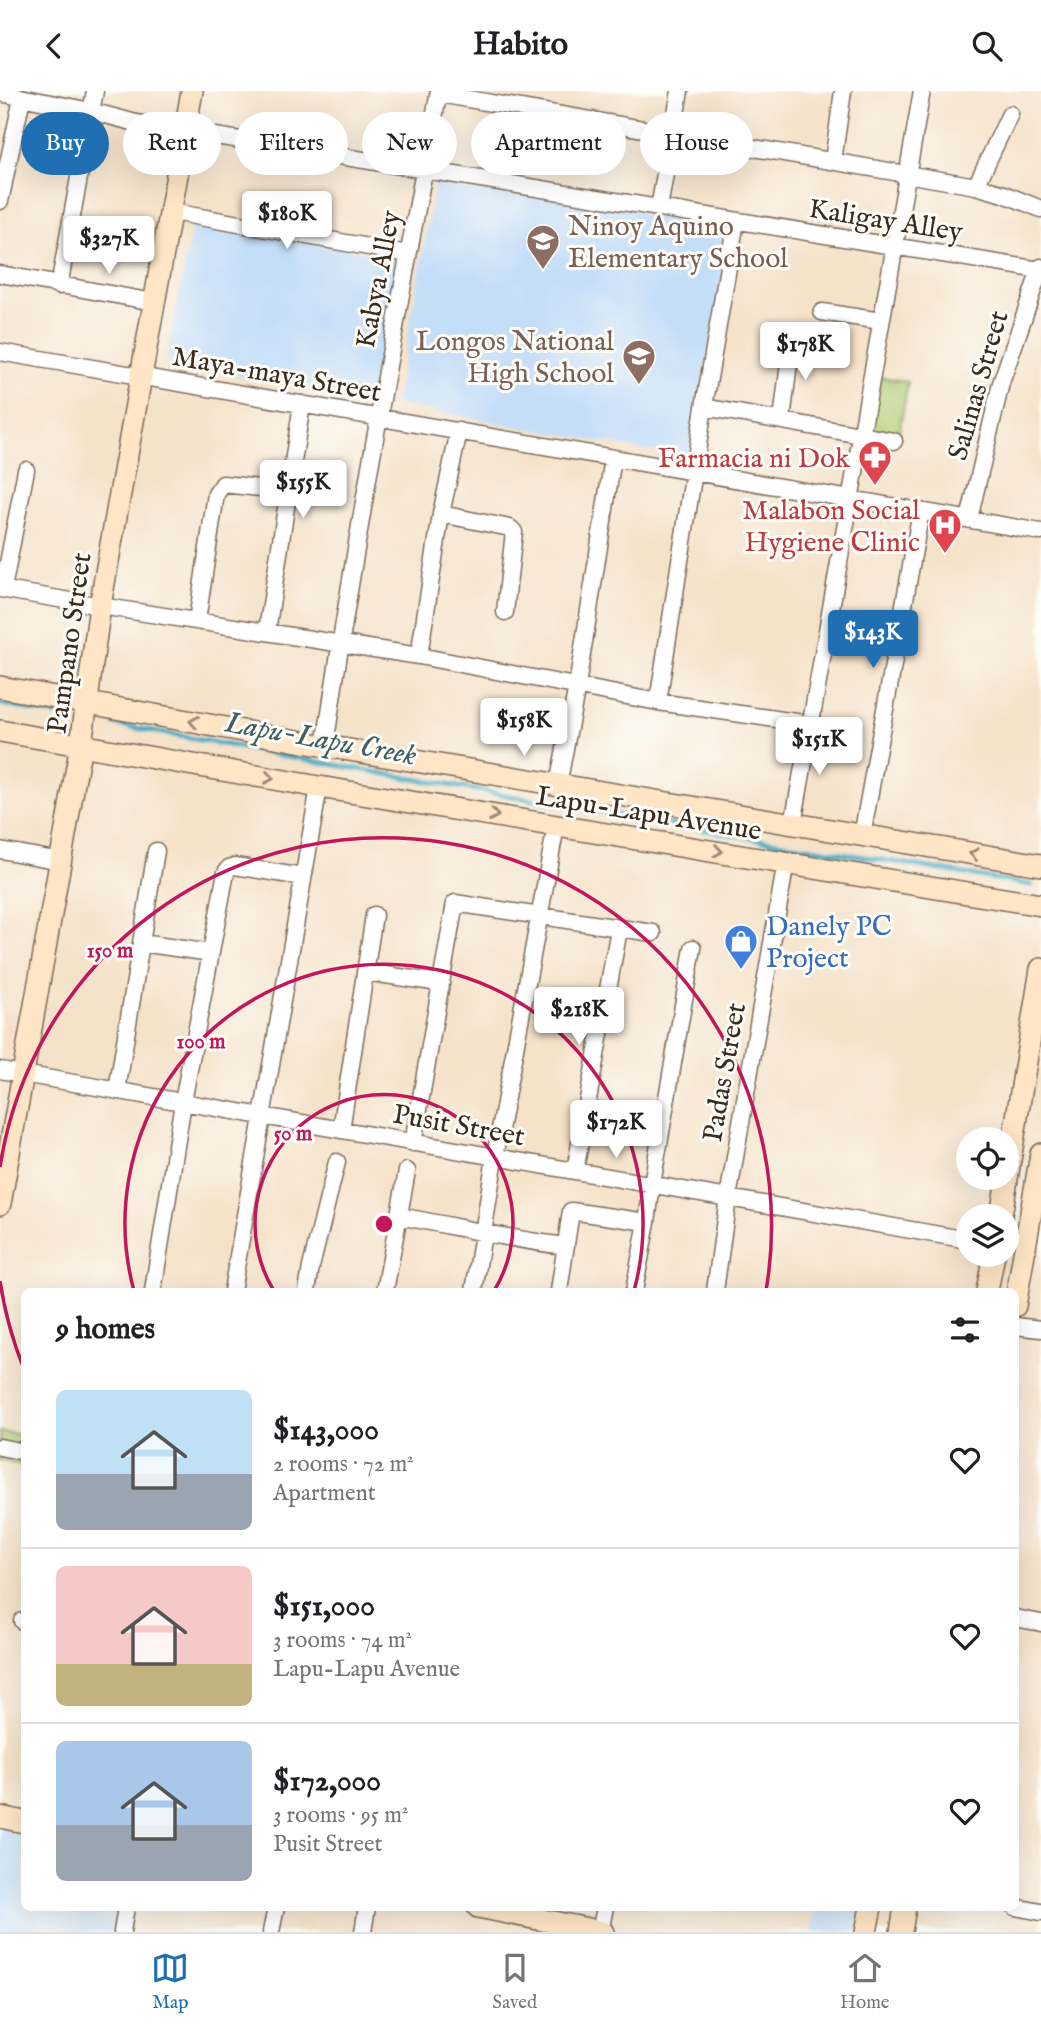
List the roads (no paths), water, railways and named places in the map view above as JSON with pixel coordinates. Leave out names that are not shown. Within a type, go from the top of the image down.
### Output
[{"type":"main road","name":"Pampano Street","points":[[189,112],[192,91]]},
{"type":"main road","name":"Pampano Street","points":[[0,1204],[82,744],[100,606],[178,175]]},
{"type":"main road","name":"Lapu-Lapu Avenue","points":[[0,687],[325,746],[1041,865]]},
{"type":"main road","name":"Lapu-Lapu Avenue","points":[[0,731],[319,787],[1041,905]]},
{"type":"main road","points":[[1003,1204],[1041,969]]},
{"type":"main road","points":[[1019,1294],[1033,1252],[1041,1154]]},
{"type":"main road","points":[[988,1288],[992,1267]]},
{"type":"main road","points":[[0,1817],[21,1821]]},
{"type":"main road","points":[[498,1911],[601,1932]]},
{"type":"main road","points":[[866,1932],[870,1911]]},
{"type":"main road","points":[[901,1932],[904,1911]]},
{"type":"street","points":[[59,286],[95,91]]},
{"type":"street","points":[[676,112],[680,91]]},
{"type":"street","points":[[833,161],[843,91]]},
{"type":"street","points":[[793,824],[922,91]]},
{"type":"street","name":"Kaligay Alley","points":[[0,93],[123,120]]},
{"type":"street","points":[[439,93],[640,129]]},
{"type":"street","name":"Kabya Alley","points":[[436,112],[439,93]]},
{"type":"street","points":[[0,201],[22,98]]},
{"type":"street","points":[[976,186],[1010,114]]},
{"type":"street","name":"Kaligay Alley","points":[[221,137],[362,160]]},
{"type":"street","points":[[753,148],[976,186],[1041,209]]},
{"type":"street","name":"Kabya Alley","points":[[325,746],[378,417],[424,175]]},
{"type":"street","name":"Kaligay Alley","points":[[456,175],[1040,269]]},
{"type":"street","points":[[659,208],[665,175]]},
{"type":"street","points":[[172,212],[408,254]]},
{"type":"street","points":[[658,702],[693,472],[736,221]]},
{"type":"street","name":"Salinas Street","points":[[969,519],[1001,383],[1040,269]]},
{"type":"street","points":[[0,274],[154,302]]},
{"type":"street","points":[[822,312],[881,321]]},
{"type":"street","points":[[782,420],[792,338]]},
{"type":"street","name":"Maya-maya Street","points":[[0,352],[1041,532]]},
{"type":"street","points":[[267,631],[302,404]]},
{"type":"street","points":[[704,407],[894,441]]},
{"type":"street","points":[[419,656],[441,514],[459,431]]},
{"type":"street","points":[[558,785],[577,686],[613,458]]},
{"type":"street","points":[[26,470],[2,589],[419,656],[658,702],[810,724]]},
{"type":"street","points":[[197,621],[216,494],[219,489],[223,484],[289,491]]},
{"type":"street","points":[[862,836],[921,511]]},
{"type":"street","points":[[441,514],[514,531],[505,612]]},
{"type":"street","points":[[232,1288],[319,787]]},
{"type":"street","points":[[475,1288],[495,1157],[556,826]]},
{"type":"street","points":[[0,850],[61,860]]},
{"type":"street","points":[[117,1091],[156,851]]},
{"type":"street","name":"Padas Street","points":[[715,1288],[728,1198],[786,862]]},
{"type":"street","points":[[153,1288],[183,1103],[226,871],[233,866],[303,877]]},
{"type":"street","points":[[413,1143],[455,903],[653,933]]},
{"type":"street","points":[[341,1130],[374,915]]},
{"type":"street","points":[[575,1171],[619,929]]},
{"type":"street","points":[[141,943],[211,953]]},
{"type":"street","points":[[635,1288],[693,948]]},
{"type":"street","points":[[365,972],[440,983]]},
{"type":"street","name":"Pusit Street","points":[[0,1070],[956,1238]]},
{"type":"street","points":[[308,1288],[337,1162]]},
{"type":"street","points":[[386,1288],[407,1171]]},
{"type":"street","points":[[559,1288],[571,1211],[647,1222]]},
{"type":"street","points":[[399,1216],[566,1246]]},
{"type":"street","points":[[1019,1326],[1041,1329]]},
{"type":"street","points":[[0,1447],[21,1451]]},
{"type":"street","points":[[1019,1619],[1041,1623]]},
{"type":"street","points":[[1019,1908],[1041,1912]]},
{"type":"street","points":[[122,1932],[125,1911]]},
{"type":"street","points":[[271,1932],[275,1911]]},
{"type":"street","points":[[363,1932],[366,1911]]},
{"type":"street","points":[[601,1932],[604,1911]]},
{"type":"waterway","name":"Lapu-Lapu Creek","points":[[0,704],[57,715]]},
{"type":"waterway","points":[[115,724],[573,807],[1031,885]]},
{"type":"place","name":"Ninoy Aquino Elementary School","points":[[543,271]]},
{"type":"place","name":"Longos National High School","points":[[639,386]]},
{"type":"place","name":"Farmacia ni Dok","points":[[875,487]]},
{"type":"place","name":"Malabon Social Hygiene Clinic","points":[[945,555]]},
{"type":"place","name":"Danely PC Project","points":[[741,971]]}]
